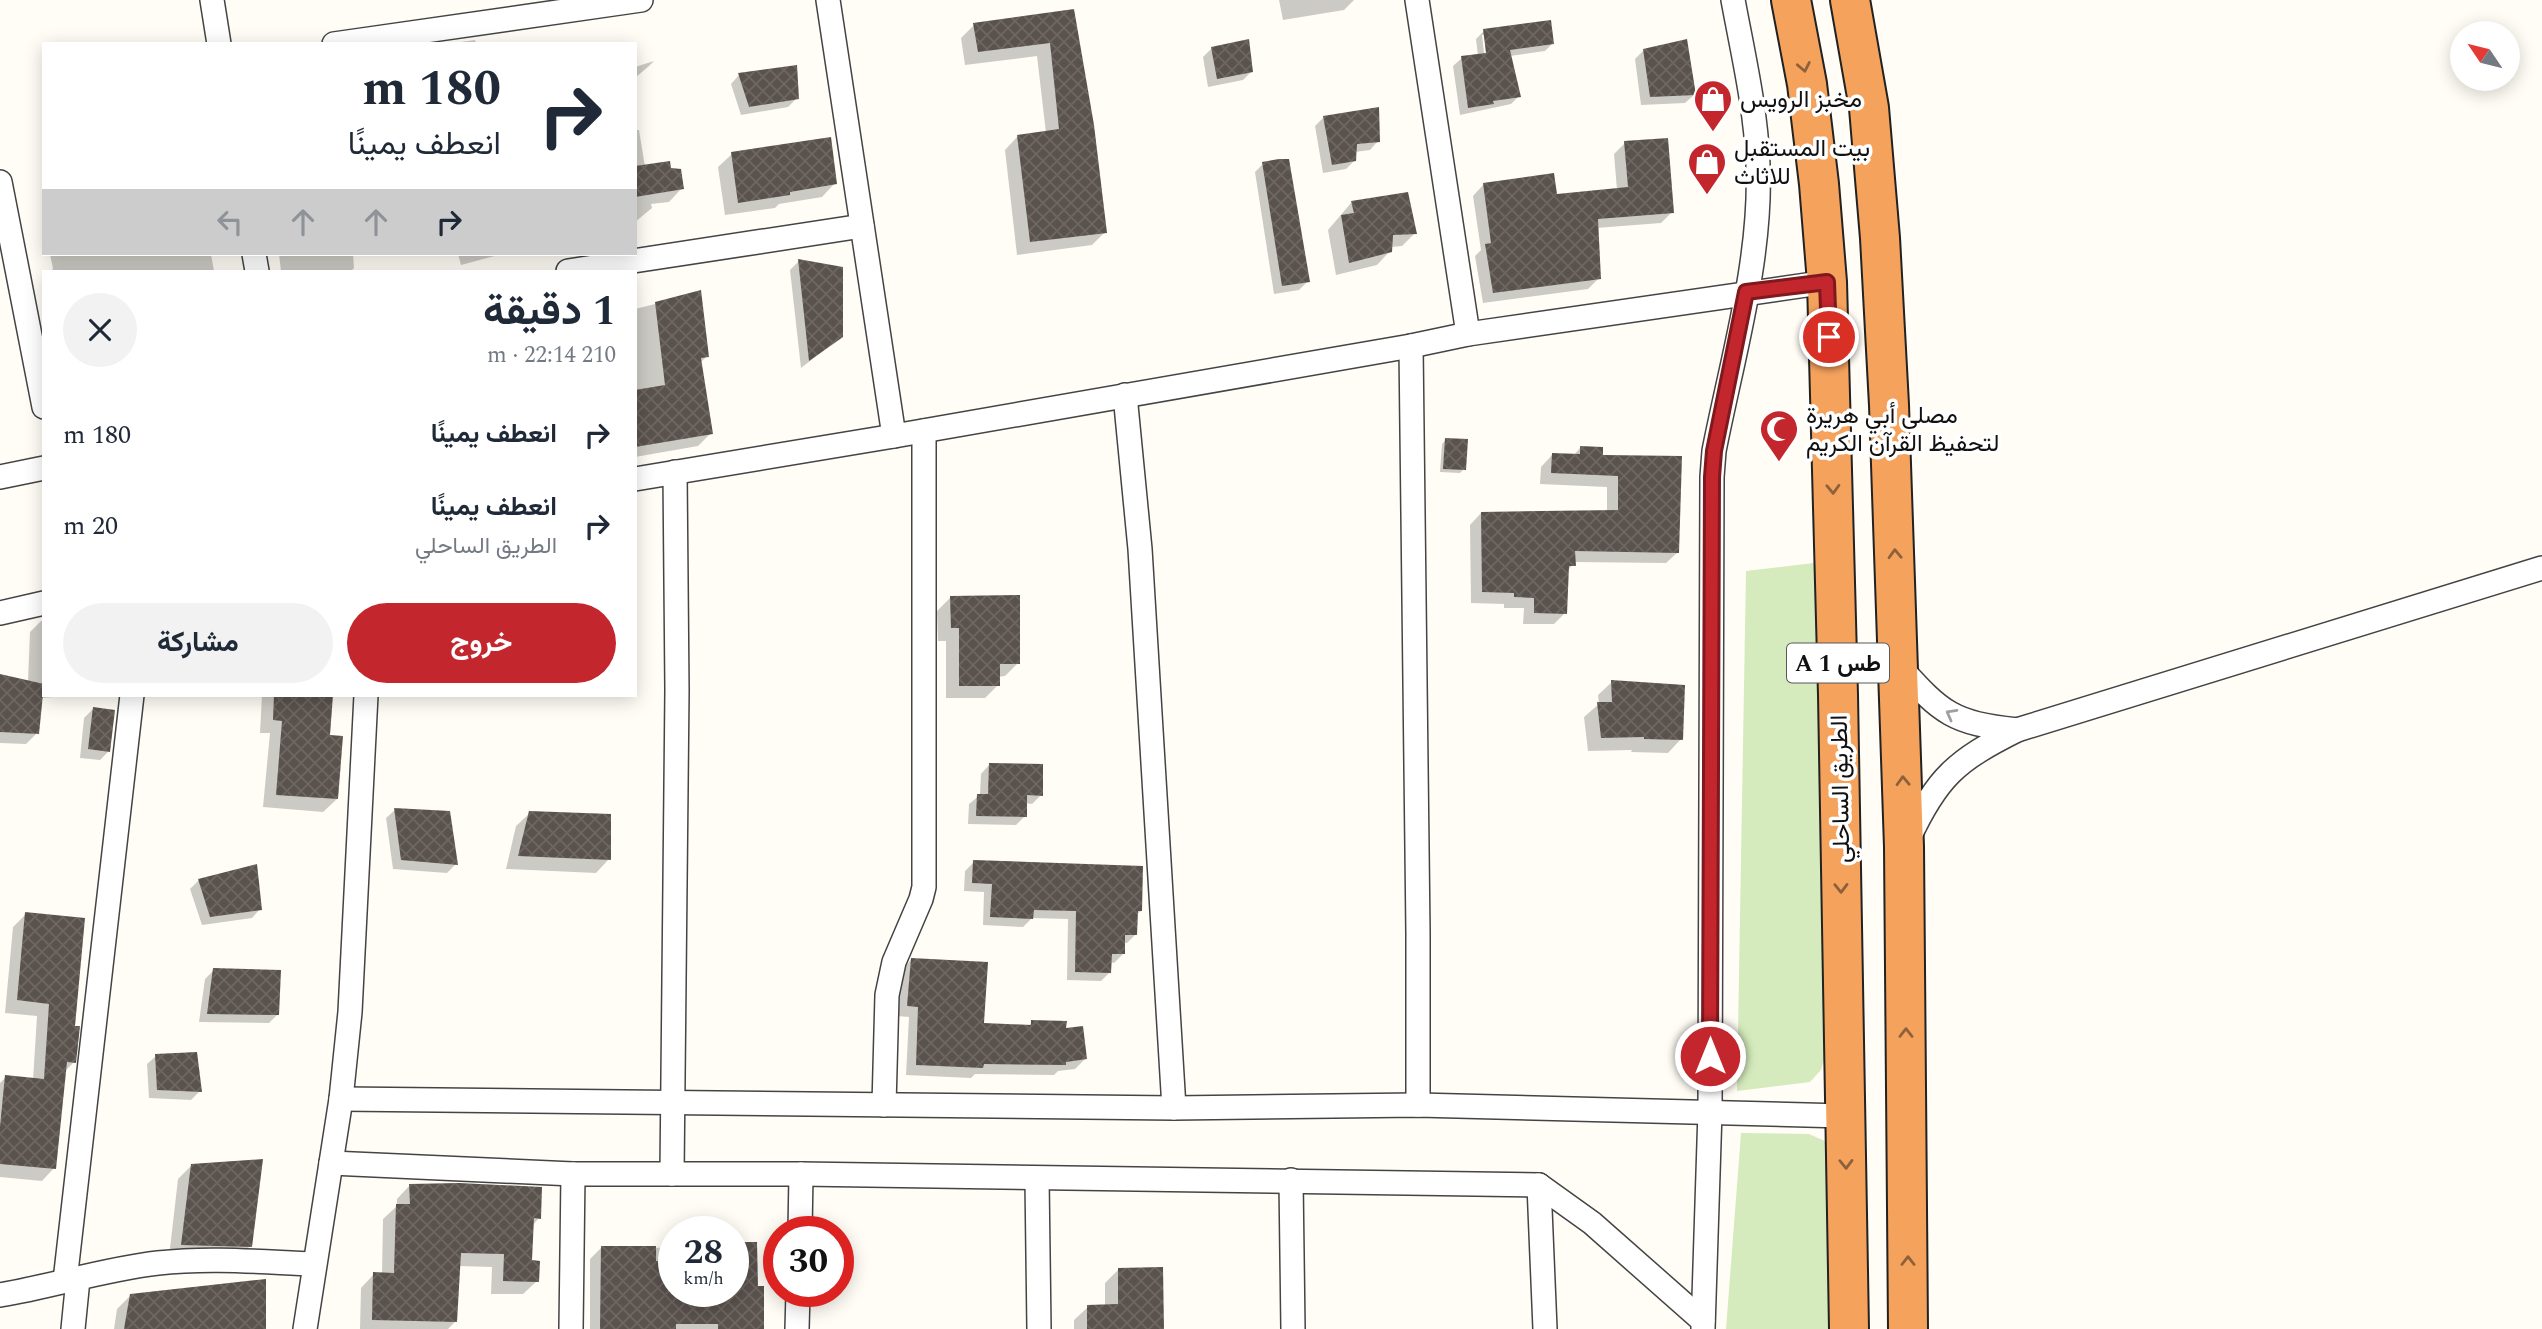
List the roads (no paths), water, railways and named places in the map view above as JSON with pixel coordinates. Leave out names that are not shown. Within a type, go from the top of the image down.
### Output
[{"type":"highway","name":"الطريق الساحلي","points":[[1791,0],[1807,83],[1827,282],[1838,695],[1849,1329]]},
{"type":"highway","name":"A 1 طس","points":[[1850,0],[1869,108],[1880,238],[1899,666],[1905,847],[1908,1329]]},
{"type":"street","points":[[212,0],[219,42]]},
{"type":"street","points":[[348,42],[641,0]]},
{"type":"street","points":[[828,0],[894,436]]},
{"type":"street","points":[[1417,0],[1468,334]]},
{"type":"street","points":[[1703,1325],[1710,1111],[1712,477],[1714,451],[1746,292],[1756,223],[1758,166],[1753,115],[1733,0]]},
{"type":"street","points":[[0,182],[42,397]]},
{"type":"street","points":[[575,270],[862,226]]},
{"type":"street","points":[[637,478],[924,431],[1468,334],[1827,282]]},
{"type":"street","points":[[1411,346],[1418,1105]]},
{"type":"street","points":[[1125,395],[1140,549],[1174,1108]]},
{"type":"street","points":[[884,1105],[887,995],[890,978],[924,887],[924,431]]},
{"type":"street","points":[[0,477],[42,468]]},
{"type":"street","points":[[672,1174],[677,690],[675,472]]},
{"type":"street","points":[[1905,847],[1934,790],[1955,766],[2017,730],[2542,568]]},
{"type":"street","points":[[0,613],[42,603]]},
{"type":"street","points":[[1899,666],[1929,699],[1946,712],[1964,721],[2017,730]]},
{"type":"street","points":[[74,1329],[72,1280],[132,697]]},
{"type":"street","points":[[305,1329],[341,1099],[350,1012],[366,697]]},
{"type":"street","points":[[341,1099],[1174,1108],[1418,1105],[1844,1116]]},
{"type":"street","points":[[331,1163],[573,1174],[801,1174],[1037,1180],[1291,1180],[1539,1185],[1592,1223],[1703,1325]]},
{"type":"street","points":[[570,1329],[573,1174]]},
{"type":"street","points":[[800,1216],[801,1174]]},
{"type":"street","points":[[1037,1180],[1039,1329]]},
{"type":"street","points":[[1291,1180],[1293,1329]]},
{"type":"street","points":[[1539,1185],[1545,1329]]},
{"type":"street","points":[[0,1295],[138,1266],[174,1262],[209,1260],[314,1264]]},
{"type":"street","points":[[797,1329],[798,1307]]},
{"type":"place","name":"مخبز الرويس","points":[[1713,133]]},
{"type":"place","name":"بيت المستقبل للاثاث","points":[[1707,196]]},
{"type":"place","name":"مصلى أبي هريرة لتحفيظ القرآن الكريم","points":[[1779,463]]}]
